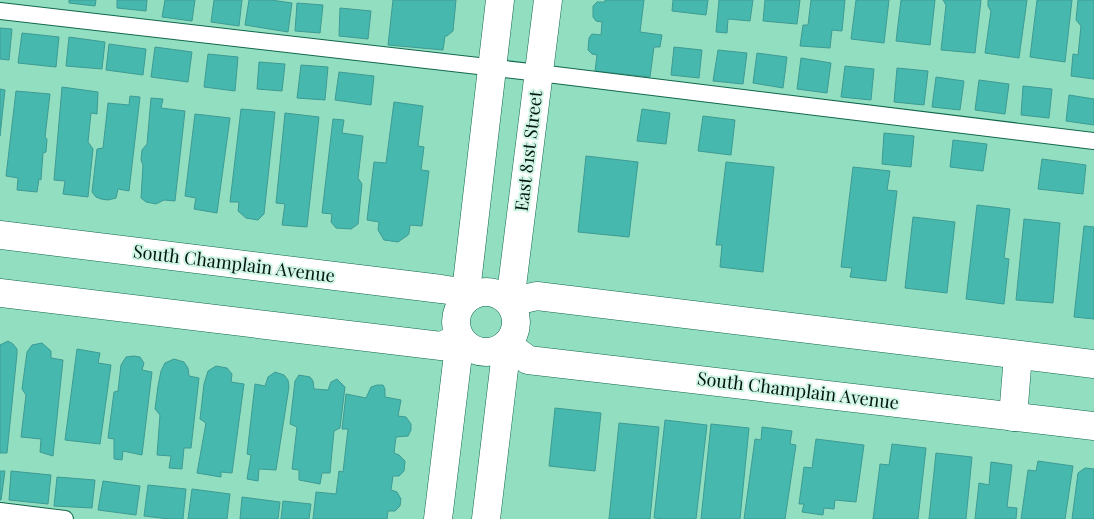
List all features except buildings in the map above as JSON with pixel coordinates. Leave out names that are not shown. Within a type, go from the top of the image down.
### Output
[{"type":"street","points":[[465,300],[500,0]]},
{"type":"street","name":"East 81st Street","points":[[510,302],[548,0]]},
{"type":"street","name":"South Champlain Avenue","points":[[0,235],[448,290],[454,291],[465,300]]},
{"type":"street","points":[[492,292],[502,295],[510,302],[515,312],[517,328],[514,336],[502,349],[482,352],[472,349],[460,338],[456,329],[456,318],[459,308],[473,294],[492,292]]},
{"type":"street","points":[[0,293],[441,346],[460,338]]},
{"type":"street","points":[[510,302],[537,296],[1094,364]]},
{"type":"street","points":[[438,519],[460,338]]},
{"type":"street","points":[[486,519],[507,344]]},
{"type":"street","name":"South Champlain Avenue","points":[[507,344],[528,360],[1094,426]]},
{"type":"street","points":[[1013,417],[1018,355]]},
{"type":"lane","points":[[0,11],[539,73],[1094,141]]},
{"type":"lane","points":[[0,511],[65,519]]}]
